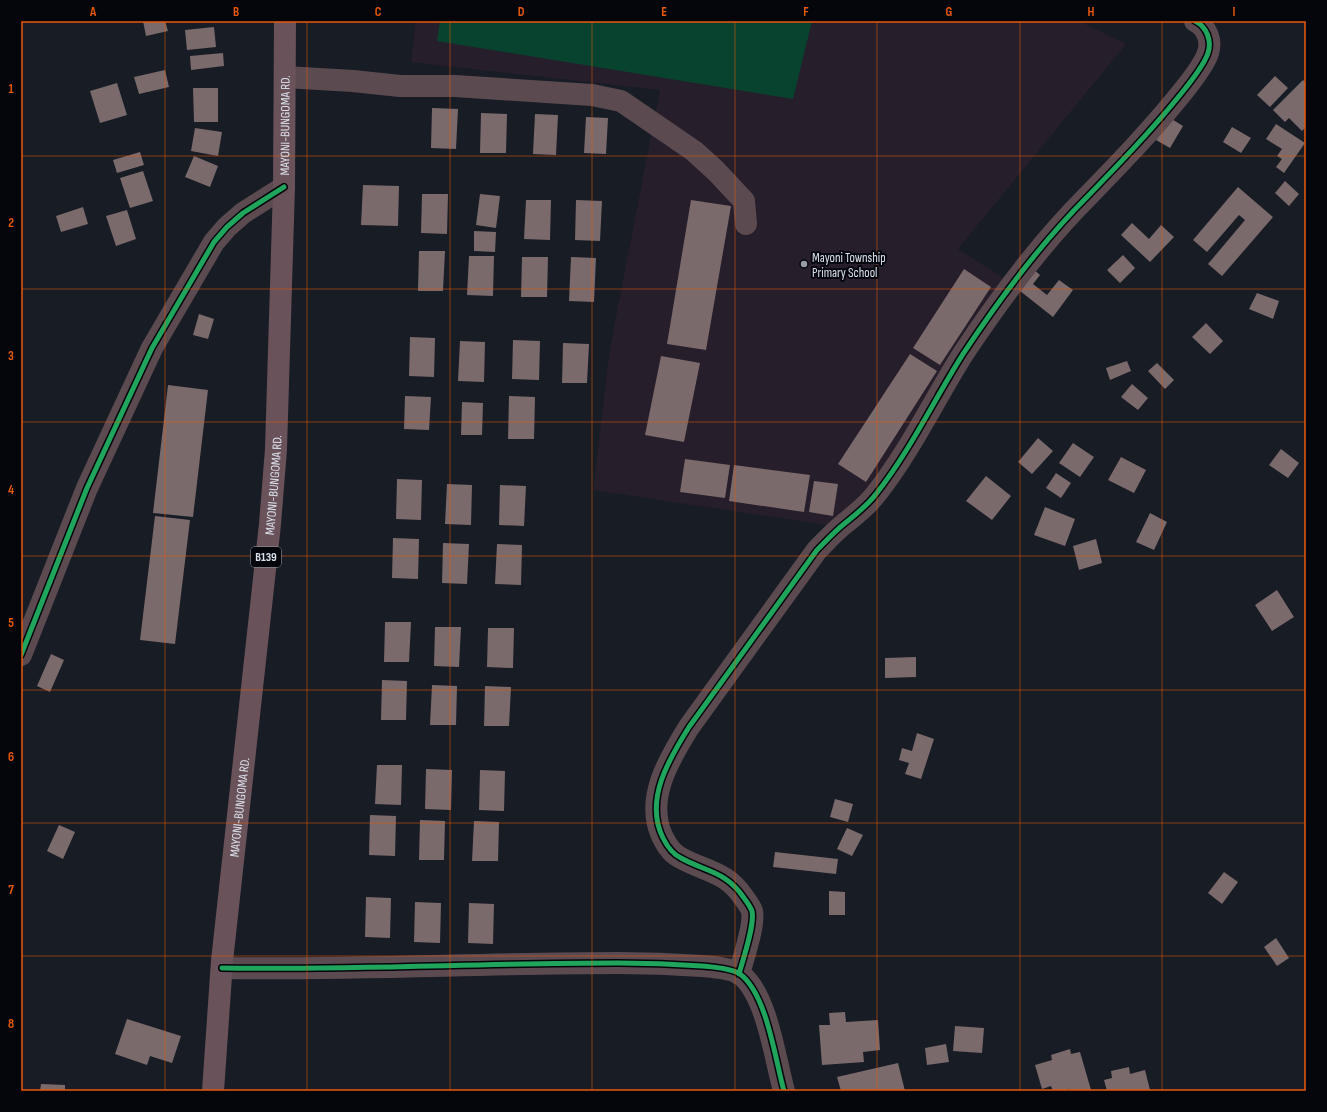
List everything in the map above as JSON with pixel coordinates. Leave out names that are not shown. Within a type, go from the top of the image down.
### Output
[{"type":"main road","name":"MAYONI-BUNGOMA RD.","points":[[213,1091],[222,968],[270,524],[276,450],[284,187],[285,21]]},
{"type":"street","points":[[739,974],[752,920],[752,911],[748,903],[731,882],[721,875],[674,854],[660,831],[656,820],[658,794],[663,775],[671,756],[689,727],[817,550],[842,525],[875,496],[892,472],[963,354],[1002,296],[1036,253],[1073,211],[1159,122],[1189,84],[1208,52],[1209,43],[1204,27],[1195,21]]},
{"type":"street","points":[[285,77],[353,81],[400,86],[455,86],[592,95],[621,101],[694,151],[716,171],[744,201],[746,224]]},
{"type":"street","points":[[21,655],[87,488],[152,348],[214,242],[226,227],[243,213],[284,187]]},
{"type":"street","points":[[222,968],[297,969],[457,965],[665,963],[724,969],[739,974],[747,982],[758,998],[766,1018],[784,1091]]},
{"type":"shaded area","name":"Mayoni Township Primary School","points":[[416,21],[1079,21],[1126,44],[958,249],[1005,279],[872,485],[833,526],[593,490],[610,348],[660,90],[411,62]]},
{"type":"green space","points":[[440,21],[812,21],[793,99],[437,41]]},
{"type":"building","points":[[143,21],[165,21],[168,31],[146,36]]},
{"type":"building","points":[[214,27],[216,47],[187,50],[185,30]]},
{"type":"building","points":[[223,53],[224,66],[191,70],[190,56]]},
{"type":"building","points":[[165,70],[169,87],[139,94],[134,77]]},
{"type":"building","points":[[1275,76],[1288,88],[1270,107],[1257,95]]},
{"type":"building","points":[[1303,80],[1306,83],[1306,127],[1302,131],[1289,118],[1285,122],[1273,110]]},
{"type":"building","points":[[117,83],[127,115],[100,123],[90,91]]},
{"type":"building","points":[[193,88],[218,88],[218,122],[194,122]]},
{"type":"building","points":[[432,108],[458,109],[456,149],[431,148]]},
{"type":"building","points":[[481,113],[507,114],[506,153],[480,153]]},
{"type":"building","points":[[535,114],[558,115],[556,155],[533,154]]},
{"type":"building","points":[[586,117],[608,118],[606,154],[584,153]]},
{"type":"building","points":[[1170,118],[1183,126],[1170,148],[1156,140]]},
{"type":"building","points":[[1276,124],[1305,143],[1284,173],[1276,167],[1282,159],[1277,156],[1282,149],[1266,139]]},
{"type":"building","points":[[1232,127],[1251,138],[1241,153],[1223,142]]},
{"type":"building","points":[[195,128],[222,132],[218,156],[191,151]]},
{"type":"building","points":[[140,152],[144,165],[117,173],[113,160]]},
{"type":"building","points":[[194,156],[218,166],[210,187],[185,177]]},
{"type":"building","points":[[143,171],[153,201],[130,208],[120,178]]},
{"type":"building","points":[[1285,181],[1299,194],[1289,206],[1275,193]]},
{"type":"building","points":[[363,185],[399,186],[398,226],[361,225]]},
{"type":"building","points":[[1238,187],[1273,217],[1222,276],[1208,264],[1245,220],[1239,215],[1207,252],[1193,240]]},
{"type":"building","points":[[422,194],[448,194],[447,234],[421,233]]},
{"type":"building","points":[[480,194],[500,196],[496,228],[476,225]]},
{"type":"building","points":[[526,200],[551,200],[550,240],[524,239]]},
{"type":"building","points":[[576,200],[602,201],[600,241],[575,240]]},
{"type":"building","points":[[691,200],[731,206],[706,350],[667,344]]},
{"type":"building","points":[[83,207],[88,224],[61,232],[56,216]]},
{"type":"building","points":[[127,210],[136,239],[116,246],[106,216]]},
{"type":"building","points":[[1132,223],[1149,239],[1161,225],[1174,237],[1150,262],[1121,235]]},
{"type":"building","points":[[474,231],[496,232],[495,252],[474,251]]},
{"type":"building","points":[[419,251],[445,251],[443,291],[418,291]]},
{"type":"building","points":[[1123,255],[1135,268],[1120,283],[1107,270]]},
{"type":"building","points":[[469,256],[494,256],[493,296],[467,295]]},
{"type":"building","points":[[522,257],[548,257],[547,297],[521,297]]},
{"type":"building","points":[[571,257],[596,258],[594,302],[569,301]]},
{"type":"building","points":[[1031,267],[1040,275],[1033,284],[1047,295],[1059,280],[1073,290],[1053,317],[1015,287]]},
{"type":"building","points":[[964,269],[991,287],[940,365],[913,348]]},
{"type":"building","points":[[1257,293],[1279,301],[1273,319],[1249,309]]},
{"type":"building","points":[[199,314],[214,319],[208,339],[193,335]]},
{"type":"building","points":[[1206,323],[1223,341],[1210,354],[1192,337]]},
{"type":"building","points":[[410,337],[435,338],[434,377],[409,376]]},
{"type":"building","points":[[513,340],[540,341],[539,380],[512,379]]},
{"type":"building","points":[[460,341],[485,342],[484,382],[458,381]]},
{"type":"building","points":[[563,343],[589,344],[587,383],[562,383]]},
{"type":"building","points":[[910,354],[937,371],[866,482],[838,464]]},
{"type":"building","points":[[661,356],[700,363],[684,442],[645,435]]},
{"type":"building","points":[[1127,361],[1131,371],[1110,380],[1106,368]]},
{"type":"building","points":[[1157,363],[1174,380],[1165,389],[1148,371]]},
{"type":"building","points":[[1132,384],[1148,398],[1138,410],[1121,397]]},
{"type":"building","points":[[168,385],[208,390],[193,517],[153,513]]},
{"type":"building","points":[[405,396],[431,397],[429,430],[404,429]]},
{"type":"building","points":[[509,396],[535,397],[534,439],[508,439]]},
{"type":"building","points":[[462,402],[483,403],[482,435],[461,435]]},
{"type":"building","points":[[1038,438],[1053,451],[1032,474],[1018,462]]},
{"type":"building","points":[[1073,443],[1094,457],[1080,477],[1059,463]]},
{"type":"building","points":[[1281,449],[1299,463],[1288,478],[1269,465]]},
{"type":"building","points":[[1121,457],[1146,470],[1134,493],[1108,480]]},
{"type":"building","points":[[685,459],[730,465],[725,498],[680,492]]},
{"type":"building","points":[[734,465],[810,475],[804,512],[729,501]]},
{"type":"building","points":[[1056,473],[1071,483],[1061,498],[1046,488]]},
{"type":"building","points":[[986,476],[1011,496],[992,520],[966,501]]},
{"type":"building","points":[[397,479],[422,480],[421,520],[396,519]]},
{"type":"building","points":[[814,481],[838,484],[833,516],[809,512]]},
{"type":"building","points":[[447,484],[472,485],[471,525],[445,524]]},
{"type":"building","points":[[500,485],[526,486],[524,526],[499,525]]},
{"type":"building","points":[[1045,507],[1075,519],[1065,546],[1034,535]]},
{"type":"building","points":[[1150,513],[1167,522],[1154,550],[1136,542]]},
{"type":"building","points":[[155,516],[190,520],[175,644],[140,640]]},
{"type":"building","points":[[393,538],[419,539],[418,579],[392,578]]},
{"type":"building","points":[[1096,539],[1102,563],[1079,570],[1073,546]]},
{"type":"building","points":[[443,543],[469,544],[467,584],[442,583]]},
{"type":"building","points":[[497,544],[522,545],[521,585],[495,584]]},
{"type":"building","points":[[1277,590],[1294,617],[1272,631],[1255,605]]},
{"type":"building","points":[[385,622],[411,622],[409,662],[384,662]]},
{"type":"building","points":[[435,627],[461,627],[459,667],[434,666]]},
{"type":"building","points":[[488,628],[514,628],[513,668],[487,667]]},
{"type":"building","points":[[51,654],[64,660],[50,692],[37,686]]},
{"type":"building","points":[[916,657],[916,677],[885,678],[885,658]]},
{"type":"building","points":[[382,680],[407,681],[406,720],[381,720]]},
{"type":"building","points":[[432,685],[457,686],[456,725],[430,725]]},
{"type":"building","points":[[485,686],[511,687],[509,726],[484,726]]},
{"type":"building","points":[[917,733],[934,739],[921,779],[905,774],[909,763],[899,760],[902,748],[912,751]]},
{"type":"building","points":[[377,765],[402,765],[401,805],[375,804]]},
{"type":"building","points":[[426,769],[452,770],[451,810],[425,809]]},
{"type":"building","points":[[480,770],[505,771],[504,811],[479,810]]},
{"type":"building","points":[[835,799],[853,804],[848,822],[830,817]]},
{"type":"building","points":[[370,815],[396,816],[395,856],[369,855]]},
{"type":"building","points":[[420,820],[445,821],[444,860],[419,860]]},
{"type":"building","points":[[474,821],[499,822],[498,861],[472,861]]},
{"type":"building","points":[[59,825],[75,832],[63,859],[47,851]]},
{"type":"building","points":[[847,828],[863,835],[852,856],[837,849]]},
{"type":"building","points":[[775,852],[838,859],[836,874],[773,867]]},
{"type":"building","points":[[1224,872],[1238,882],[1222,904],[1208,893]]},
{"type":"building","points":[[829,891],[845,892],[845,915],[829,915]]},
{"type":"building","points":[[366,897],[391,898],[390,938],[365,937]]},
{"type":"building","points":[[415,902],[441,903],[440,943],[414,942]]},
{"type":"building","points":[[469,903],[494,904],[493,944],[468,943]]},
{"type":"building","points":[[1276,938],[1289,958],[1277,966],[1264,947]]},
{"type":"building","points":[[845,1012],[846,1022],[878,1020],[880,1050],[863,1052],[864,1062],[822,1065],[819,1025],[830,1025],[829,1013]]},
{"type":"building","points":[[127,1019],[181,1036],[172,1063],[150,1056],[147,1065],[115,1054]]},
{"type":"building","points":[[955,1026],[984,1028],[982,1053],[953,1051]]},
{"type":"building","points":[[946,1044],[949,1062],[927,1065],[925,1048]]},
{"type":"building","points":[[1070,1049],[1071,1054],[1080,1052],[1091,1090],[1071,1091],[1070,1089],[1053,1091],[1051,1086],[1042,1089],[1035,1065],[1052,1060],[1051,1055]]},
{"type":"building","points":[[898,1063],[905,1091],[841,1091],[837,1077]]},
{"type":"building","points":[[1129,1067],[1130,1074],[1145,1070],[1150,1090],[1107,1091],[1104,1080],[1112,1078],[1111,1071]]},
{"type":"building","points":[[41,1084],[65,1085],[65,1091],[40,1091]]},
{"type":"cycle path","points":[[739,974],[752,925],[752,911],[744,898],[730,882],[723,877],[690,863],[678,856],[672,852],[666,844],[658,824],[656,809],[661,780],[667,766],[689,727],[817,550],[869,502],[888,478],[911,443],[952,371],[991,312],[1021,272],[1053,233],[1123,160],[1184,91],[1206,58],[1209,48],[1208,35],[1203,27],[1195,21]]},
{"type":"cycle path","points":[[21,655],[87,488],[152,348],[214,242],[227,227],[243,213],[284,187]]},
{"type":"cycle path","points":[[222,968],[650,963],[727,969],[740,974],[749,983],[757,996],[769,1028],[784,1091]]},
{"type":"place","name":"Mayoni Township Primary School","points":[[804,264]]}]
